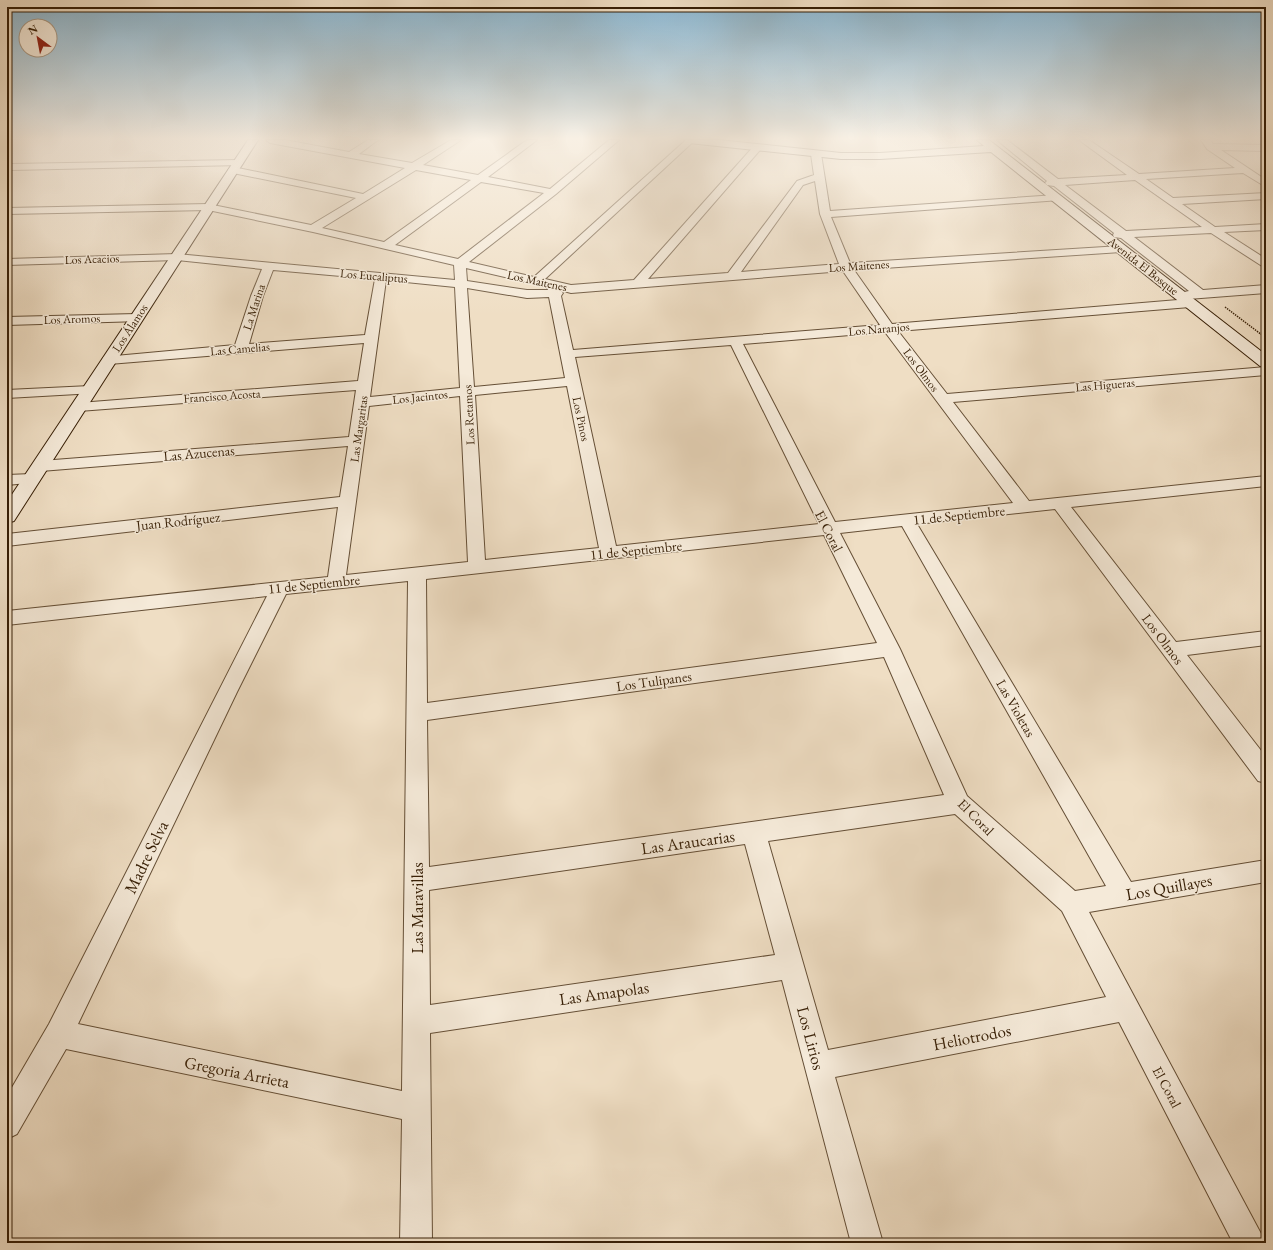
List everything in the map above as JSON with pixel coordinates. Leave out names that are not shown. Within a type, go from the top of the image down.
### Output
[{"type":"street","name":"Los Álamos","points":[[7,517],[214,198]]},
{"type":"street","points":[[312,229],[363,198]]},
{"type":"street","points":[[386,246],[454,198]]},
{"type":"street","points":[[460,263],[544,198]]},
{"type":"street","points":[[536,281],[626,198]]},
{"type":"street","points":[[638,283],[713,198]]},
{"type":"street","points":[[732,276],[789,198]]},
{"type":"street","name":"Los Olmos","points":[[822,198],[825,214],[846,267],[889,328],[1025,507]]},
{"type":"street","points":[[825,214],[1051,198]]},
{"type":"street","name":"Avenida El Bosque","points":[[1056,198],[1266,363]]},
{"type":"street","name":"Avenida El Bosque","points":[[1076,198],[1200,294]]},
{"type":"street","points":[[1169,198],[1266,264]]},
{"type":"street","points":[[1173,201],[1223,198]]},
{"type":"street","name":"Los Maitenes","points":[[7,211],[208,207],[312,229],[536,281],[554,289]]},
{"type":"street","points":[[1104,236],[1266,227]]},
{"type":"street","name":"Los Maitenes","points":[[571,289],[846,267],[1121,249]]},
{"type":"street","name":"Los Acacios","points":[[7,262],[177,257]]},
{"type":"street","name":"Los Eucaliptus","points":[[177,257],[462,284],[527,294],[554,289],[571,289]]},
{"type":"street","name":"Los Retamos","points":[[460,263],[477,567]]},
{"type":"street","name":"La Marina","points":[[241,349],[257,296],[269,266]]},
{"type":"street","name":"Las Margaritas","points":[[336,582],[381,277]]},
{"type":"street","name":"Los Pinos","points":[[554,289],[609,552]]},
{"type":"street","name":"Los Naranjos","points":[[568,354],[889,328],[1185,299],[1200,294],[1266,289]]},
{"type":"street","name":"Los Aromos","points":[[7,321],[137,318]]},
{"type":"street","name":"Las Camelias","points":[[109,360],[371,338]]},
{"type":"street","name":"El Coral","points":[[735,340],[828,529],[890,649],[959,803],[1071,903],[1250,1243]]},
{"type":"street","name":"Las Higueras","points":[[943,399],[1266,371]]},
{"type":"street","name":"Los Jacintos","points":[[362,402],[573,381]]},
{"type":"street","name":"Francisco Acosta","points":[[79,407],[365,385]]},
{"type":"street","points":[[7,394],[90,390]]},
{"type":"street","name":"Las Azucenas","points":[[7,480],[36,472],[357,441]]},
{"type":"street","name":"11 de Septiembre","points":[[7,618],[1266,481]]},
{"type":"street","name":"Juan Rodríguez","points":[[7,540],[348,501]]},
{"type":"street","name":"Los Olmos","points":[[1060,504],[1266,774]]},
{"type":"street","name":"Las Violetas","points":[[907,521],[1125,895]]},
{"type":"street","name":"Las Maravillas","points":[[416,1243],[418,713],[417,573]]},
{"type":"street","name":"Madre Selva","points":[[7,1124],[59,1034],[227,692],[280,588]]},
{"type":"street","points":[[1172,650],[1266,638]]},
{"type":"street","name":"Los Tulipanes","points":[[418,713],[890,649]]},
{"type":"street","name":"Las Araucarias","points":[[417,880],[959,803]]},
{"type":"street","name":"Los Lirios","points":[[754,832],[867,1243]]},
{"type":"street","name":"Los Quillayes","points":[[1071,903],[1266,871]]},
{"type":"street","name":"Las Amapolas","points":[[416,1021],[791,966]]},
{"type":"street","name":"Heliotrodos","points":[[818,1066],[1125,1007]]},
{"type":"street","name":"Gregoria Arrieta","points":[[59,1034],[416,1108]]}]
